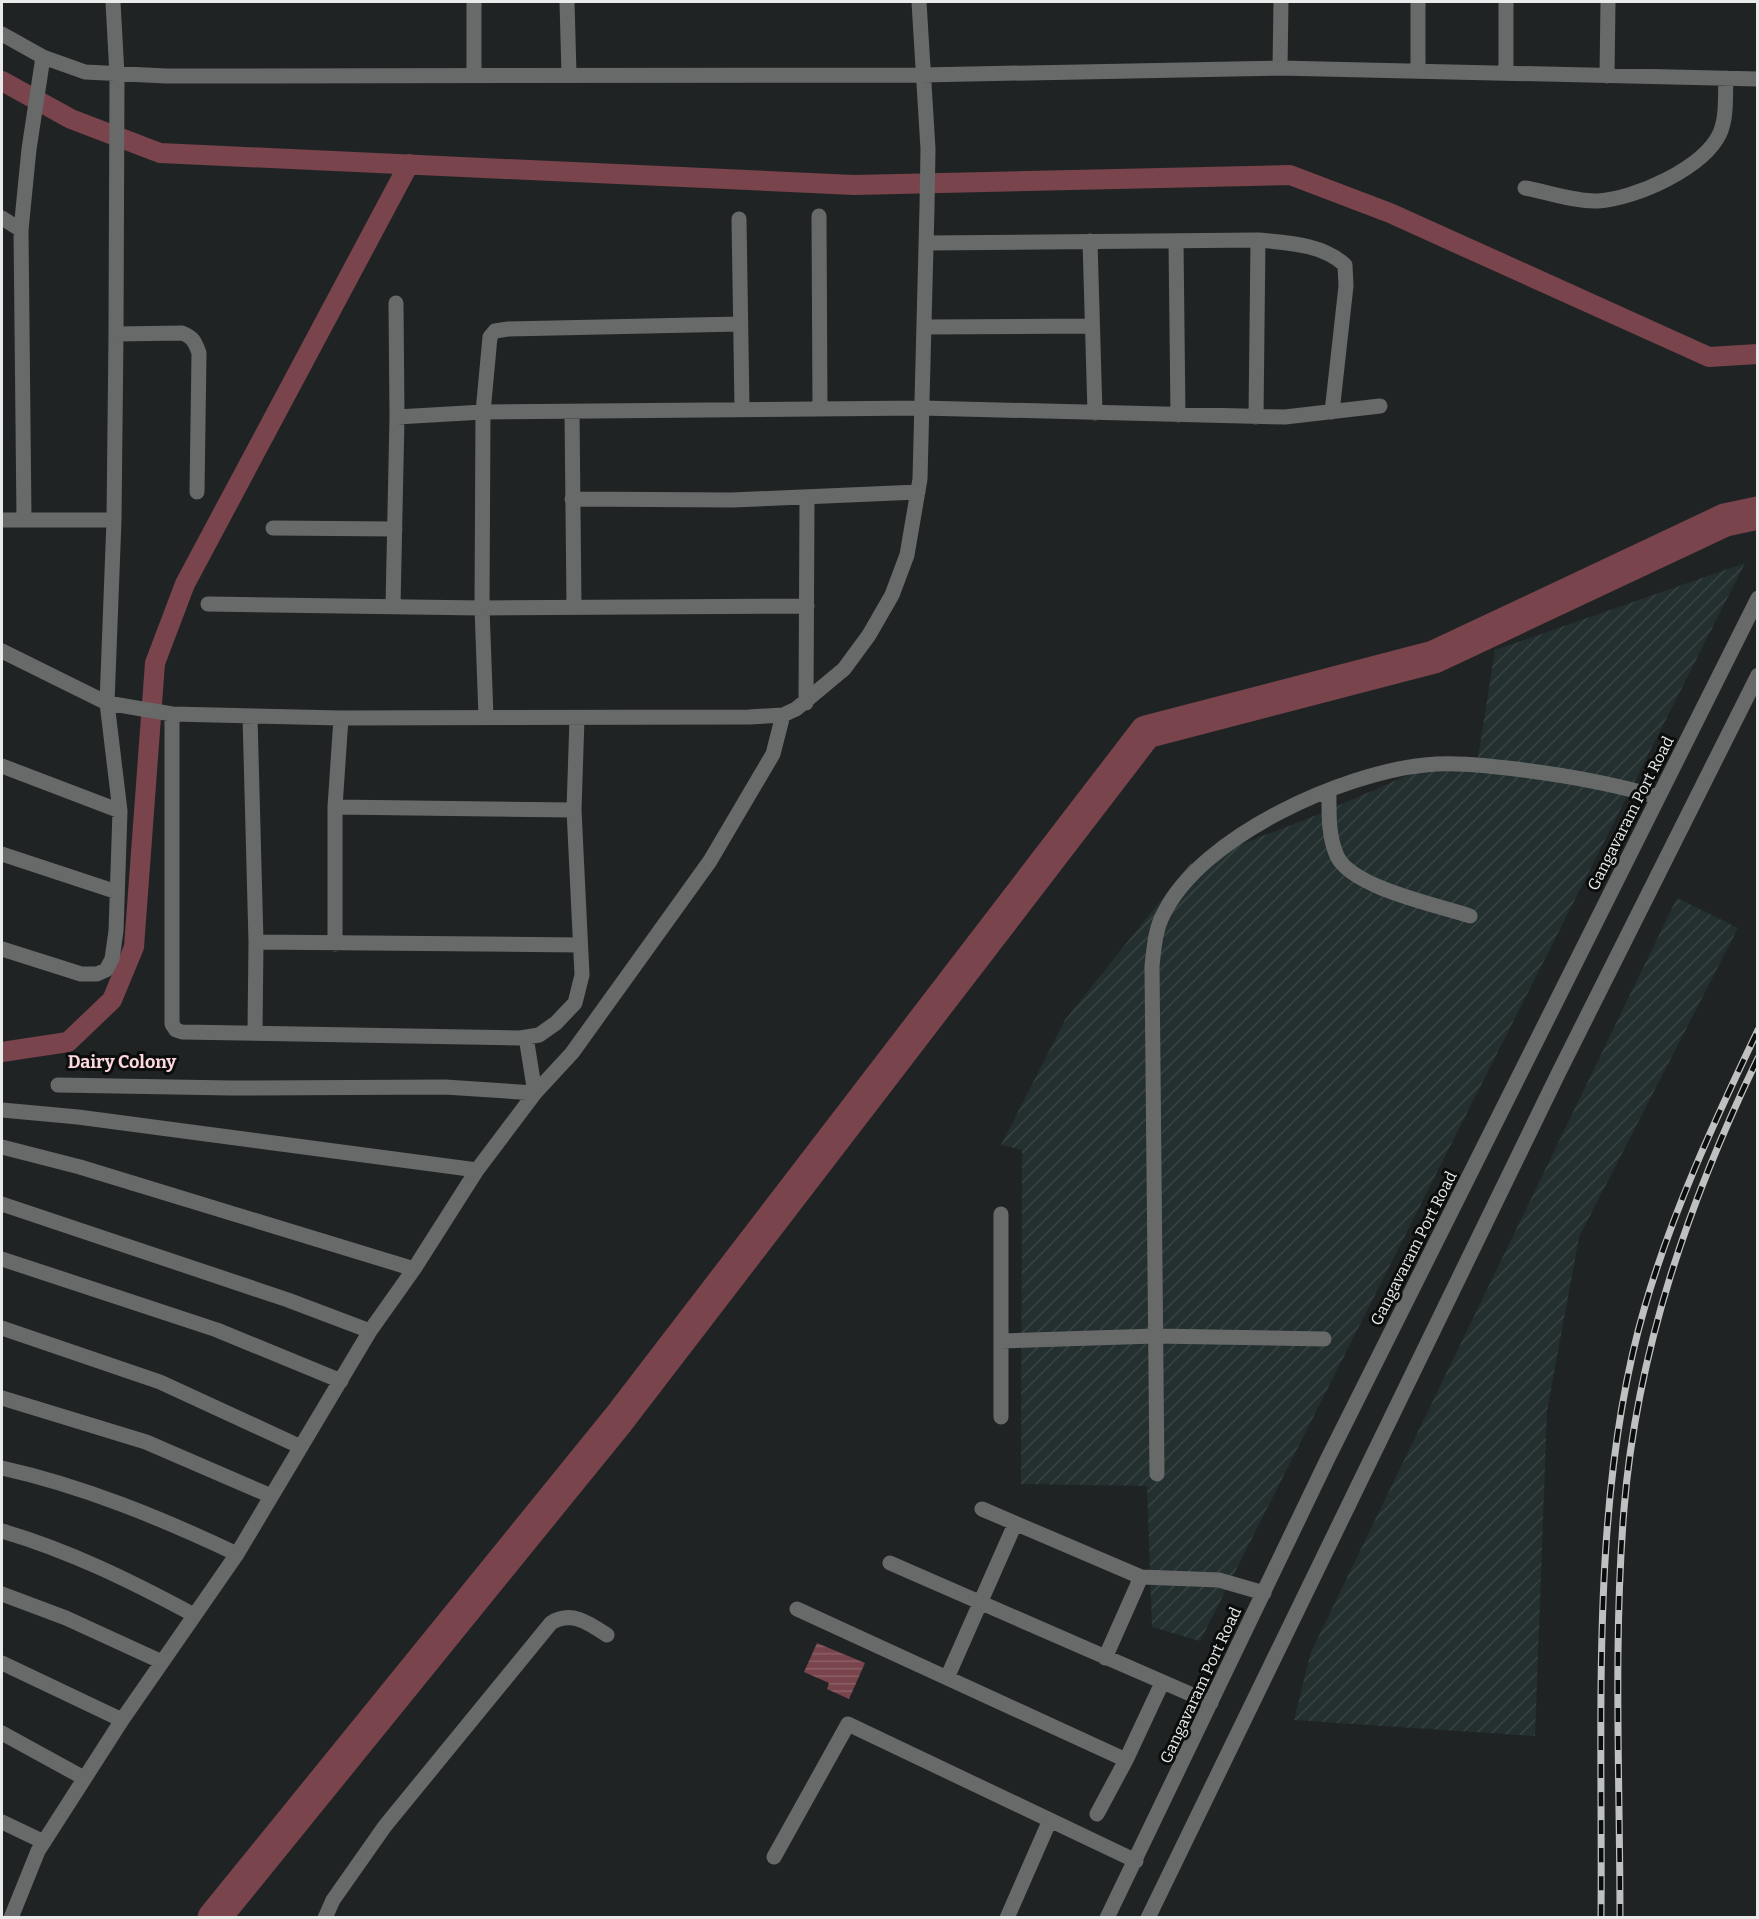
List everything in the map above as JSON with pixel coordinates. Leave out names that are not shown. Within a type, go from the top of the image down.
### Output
[{"type":"street","points":[[2,949],[81,974],[97,974],[106,970],[112,959],[120,811],[107,703],[114,520],[116,333],[117,75],[113,2]]},
{"type":"street","points":[[474,2],[474,75]]},
{"type":"street","points":[[567,2],[568,74]]},
{"type":"street","points":[[2,651],[107,703],[171,714],[341,718],[783,715],[806,703],[844,669],[892,596],[907,555],[918,492],[927,207],[927,149],[919,2]]},
{"type":"street","points":[[1280,68],[1281,2]]},
{"type":"street","points":[[1418,2],[1418,71]]},
{"type":"street","points":[[1506,2],[1506,73]]},
{"type":"street","points":[[1607,76],[1608,2]]},
{"type":"street","points":[[2,34],[43,57],[86,72],[117,75],[922,75],[1280,68],[1758,79]]},
{"type":"street","points":[[24,520],[21,230],[29,148],[43,57]]},
{"type":"street","points":[[1525,188],[1595,201],[1629,194],[1674,176],[1690,166],[1719,135],[1724,120],[1726,78]]},
{"type":"street","points":[[819,216],[820,408]]},
{"type":"street","points":[[2,218],[21,230]]},
{"type":"street","points":[[739,219],[742,408]]},
{"type":"street","points":[[926,243],[1258,240],[1312,248],[1333,254],[1345,265],[1344,308],[1332,412]]},
{"type":"street","points":[[1256,417],[1258,240]]},
{"type":"street","points":[[1090,241],[1095,412]]},
{"type":"street","points":[[1176,241],[1178,415]]},
{"type":"street","points":[[393,607],[397,417],[396,303]]},
{"type":"street","points":[[486,717],[482,608],[483,412],[487,345],[495,332],[508,329],[740,324]]},
{"type":"street","points":[[924,327],[1092,326]]},
{"type":"street","points":[[116,333],[182,333],[191,336],[196,342],[199,353],[197,492]]},
{"type":"street","points":[[397,417],[483,412],[922,408],[1256,417],[1380,406]]},
{"type":"street","points":[[572,412],[574,606]]},
{"type":"street","points":[[572,499],[807,498],[918,492]]},
{"type":"street","points":[[806,703],[807,498]]},
{"type":"street","points":[[2,520],[114,520]]},
{"type":"street","points":[[273,528],[395,529]]},
{"type":"street","name":"Gangavaram Port Road","points":[[1107,1917],[1136,1861],[1328,1458],[1758,598]]},
{"type":"street","points":[[208,604],[482,608],[807,606]]},
{"type":"street","points":[[1148,1917],[1552,1085],[1758,675]]},
{"type":"street","points":[[171,714],[172,1024],[176,1030],[182,1032],[526,1037],[539,1035],[556,1023],[575,1003],[582,975],[574,810],[577,718]]},
{"type":"street","points":[[11,1917],[41,1847],[84,1778],[237,1554],[370,1332],[414,1269],[477,1170],[535,1093],[572,1053],[710,861],[773,754],[783,715]]},
{"type":"street","points":[[250,716],[256,942],[255,1032]]},
{"type":"street","points":[[335,944],[335,807],[341,718]]},
{"type":"street","points":[[1157,1474],[1152,966],[1157,933],[1164,913],[1187,880],[1244,831],[1288,808],[1370,776],[1437,765],[1483,766],[1552,773],[1608,782],[1658,797]]},
{"type":"street","points":[[2,766],[120,811]]},
{"type":"street","points":[[1329,792],[1330,829],[1338,857],[1353,874],[1370,883],[1470,916]]},
{"type":"street","points":[[335,807],[574,810]]},
{"type":"street","points":[[2,854],[117,892]]},
{"type":"street","points":[[256,942],[580,945]]},
{"type":"street","points":[[526,1037],[535,1093]]},
{"type":"street","points":[[58,1085],[231,1088],[445,1087],[535,1093]]},
{"type":"street","points":[[2,1110],[102,1120],[477,1170]]},
{"type":"street","points":[[2,1147],[80,1167],[414,1269]]},
{"type":"street","points":[[2,1204],[288,1300],[370,1332]]},
{"type":"street","points":[[1001,1214],[1001,1417]]},
{"type":"street","points":[[2,1259],[217,1330],[341,1381]]},
{"type":"street","points":[[2,1328],[160,1382],[301,1447]]},
{"type":"street","points":[[1001,1341],[1155,1336],[1324,1339]]},
{"type":"street","points":[[2,1398],[146,1442],[271,1496]]},
{"type":"street","points":[[2,1468],[54,1480],[76,1488],[175,1525],[237,1554]]},
{"type":"street","points":[[982,1509],[1141,1577],[1219,1580],[1264,1593]]},
{"type":"street","points":[[947,1678],[1015,1524]]},
{"type":"street","points":[[2,1531],[48,1545],[121,1576],[194,1615]]},
{"type":"street","points":[[890,1563],[1211,1703]]},
{"type":"street","points":[[1105,1658],[1141,1577]]},
{"type":"street","points":[[2,1594],[66,1618],[162,1662]]},
{"type":"street","points":[[797,1609],[1126,1760]]},
{"type":"street","points":[[325,1917],[333,1900],[385,1826],[551,1623],[560,1617],[572,1617],[588,1622],[607,1635]]},
{"type":"street","points":[[2,1663],[122,1720]]},
{"type":"street","points":[[1097,1814],[1126,1760],[1162,1683]]},
{"type":"street","points":[[774,1857],[848,1724],[1136,1861]]},
{"type":"street","points":[[2,1733],[84,1778]]},
{"type":"street","points":[[1007,1917],[1050,1820]]},
{"type":"street","points":[[2,1822],[41,1847]]},
{"type":"shaded area","points":[[1745,563],[1200,1641],[1152,1627],[1147,1486],[1021,1484],[1022,1150],[1001,1145],[1065,1020],[1190,864],[1317,815],[1417,771],[1476,771],[1495,650]]},
{"type":"shaded area","points":[[1677,898],[1738,928],[1579,1237],[1547,1411],[1535,1736],[1294,1720],[1311,1652]]},
{"type":"shaded area","points":[[817,1643],[865,1663],[849,1699],[827,1689],[829,1683],[804,1672]]},
{"type":"waterway","points":[[2,81],[71,119],[160,153],[854,185],[1290,175],[1390,213],[1709,357],[1758,354]]},
{"type":"waterway","points":[[2,1052],[68,1042],[112,1000],[134,947],[155,663],[185,584],[409,164]]},
{"type":"waterway","points":[[214,1918],[618,1420],[1146,732],[1434,657],[1725,520],[1758,513]]},
{"type":"railway","points":[[1601,1918],[1603,1609],[1607,1531],[1615,1454],[1627,1379],[1645,1306],[1668,1235],[1711,1132],[1758,1030]]},
{"type":"railway","points":[[1620,1918],[1619,1611],[1624,1509],[1631,1450],[1654,1334],[1670,1278],[1710,1166],[1758,1058]]},
{"type":"district","name":"Dairy Colony","points":[[122,1062]]}]
